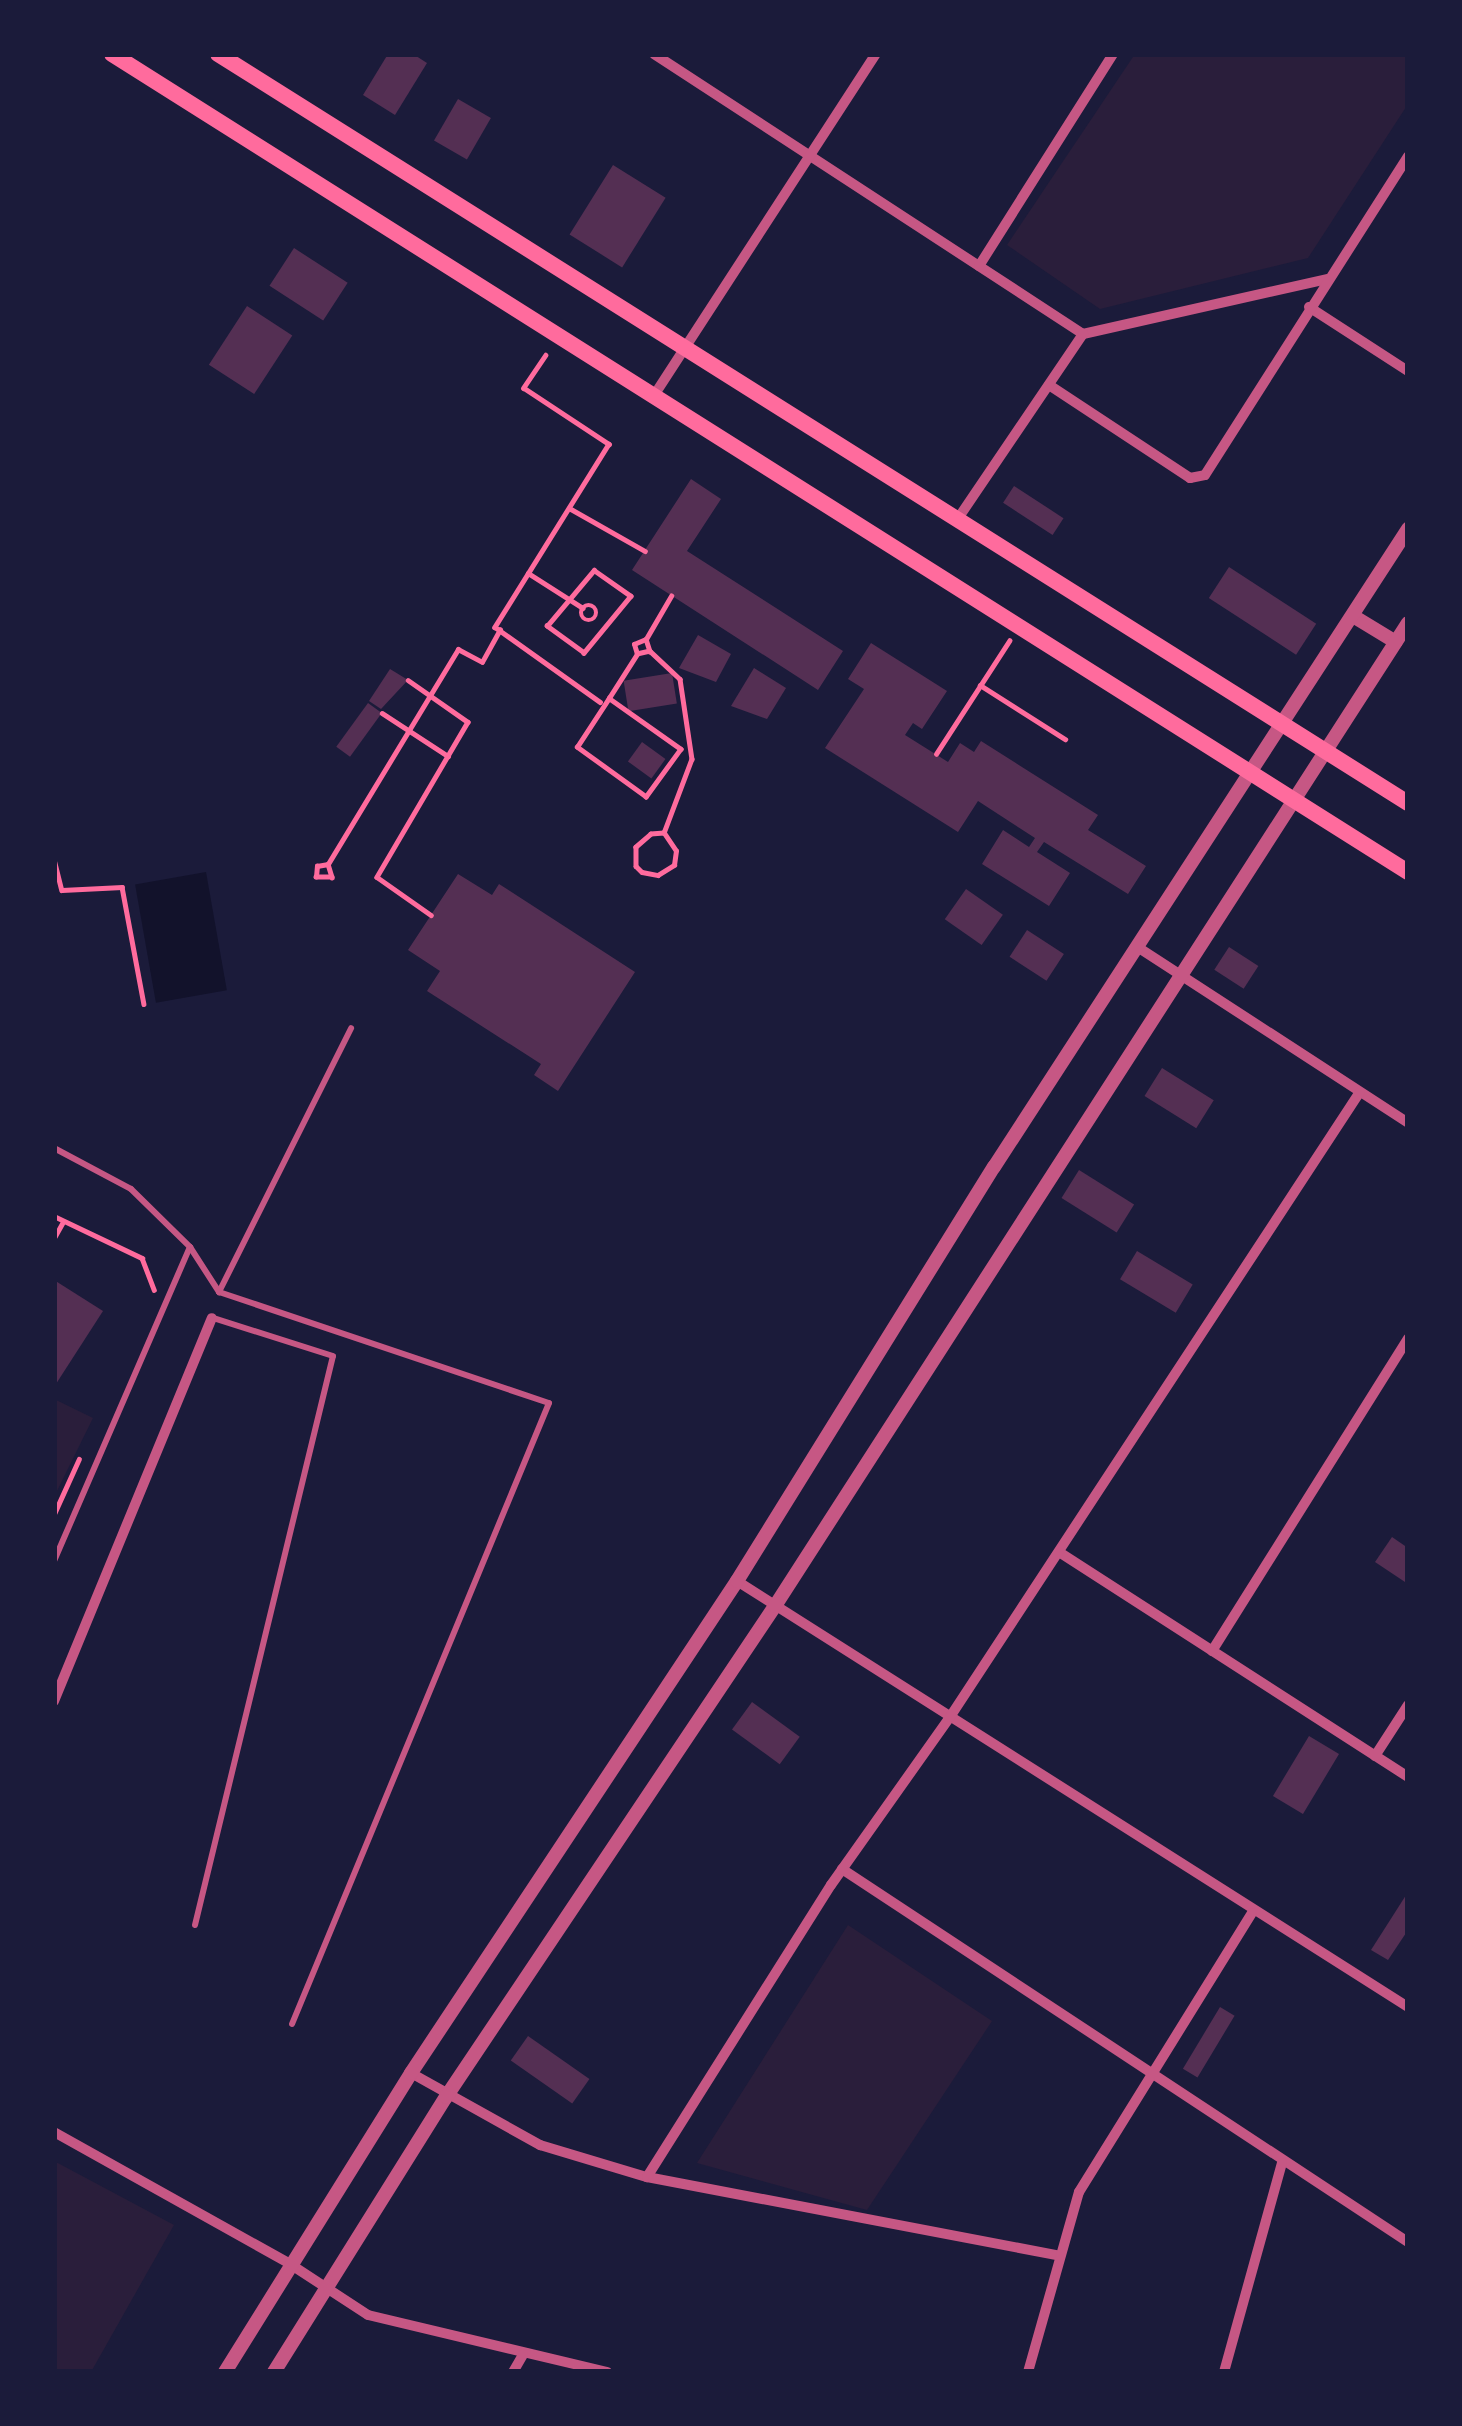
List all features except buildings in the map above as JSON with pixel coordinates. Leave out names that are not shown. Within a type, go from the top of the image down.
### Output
[{"type":"main road","points":[[112,54],[1296,797],[1408,872]]},
{"type":"main road","points":[[218,54],[1408,803]]},
{"type":"street","points":[[654,54],[1083,334]]},
{"type":"street","points":[[653,397],[876,54]]},
{"type":"street","points":[[979,266],[1113,54]]},
{"type":"street","points":[[1049,385],[1190,478],[1205,476],[1408,156]]},
{"type":"street","points":[[956,521],[1083,334],[1327,279]]},
{"type":"street","points":[[1309,307],[1408,371]]},
{"type":"street","points":[[225,2372],[411,2073],[736,1581],[994,1167],[1256,772],[1408,529]]},
{"type":"street","points":[[1353,616],[1396,642]]},
{"type":"street","points":[[274,2372],[446,2097],[775,1606],[1408,623]]},
{"type":"street","points":[[1139,949],[1408,1123]]},
{"type":"street","points":[[647,2176],[842,1869],[950,1717],[1360,1092]]},
{"type":"street","points":[[54,1701],[212,1318]]},
{"type":"street","points":[[1212,1651],[1408,1338]]},
{"type":"street","points":[[1059,1552],[1408,1777]]},
{"type":"street","points":[[736,1581],[1252,1913],[1408,2007]]},
{"type":"street","points":[[1376,1756],[1408,1705]]},
{"type":"street","points":[[842,1869],[1408,2242]]},
{"type":"street","points":[[1028,2372],[1057,2255],[1079,2192],[1148,2073],[1252,1913]]},
{"type":"street","points":[[411,2073],[446,2097],[540,2145],[647,2176],[1057,2255]]},
{"type":"street","points":[[54,2132],[290,2264],[368,2315],[607,2372]]},
{"type":"street","points":[[1225,2372],[1282,2163]]},
{"type":"street","points":[[514,2372],[523,2354]]},
{"type":"lane","points":[[219,1292],[351,1028]]},
{"type":"lane","points":[[54,1148],[131,1189],[190,1247],[219,1292],[548,1403],[292,2024]]},
{"type":"lane","points":[[55,1555],[190,1247]]},
{"type":"lane","points":[[196,1925],[333,1356],[212,1318]]},
{"type":"path","points":[[559,335],[524,388],[609,444],[495,627],[600,702]]},
{"type":"path","points":[[571,508],[645,550]]},
{"type":"path","points":[[594,570],[631,596],[584,653],[547,626],[569,599],[594,570]]},
{"type":"path","points":[[528,573],[583,608]]},
{"type":"path","points":[[637,654],[634,644],[646,639],[671,596]]},
{"type":"path","points":[[936,754],[1018,626]]},
{"type":"path","points":[[328,864],[458,649],[482,662],[500,630]]},
{"type":"path","points":[[646,639],[650,651],[680,679],[692,759],[664,833]]},
{"type":"path","points":[[609,698],[681,749],[646,796],[578,747],[609,698],[637,654],[650,651]]},
{"type":"path","points":[[408,680],[468,722],[376,877],[431,915]]},
{"type":"path","points":[[980,685],[1065,739]]},
{"type":"path","points":[[382,712],[448,756]]},
{"type":"path","points":[[664,833],[676,851],[674,865],[658,875],[642,872],[634,860],[638,842],[664,833]]},
{"type":"path","points":[[54,859],[62,890],[122,887],[144,1004]]},
{"type":"path","points":[[54,1216],[142,1258],[154,1292]]},
{"type":"path","points":[[54,1238],[63,1222]]},
{"type":"path","points":[[54,1514],[81,1454]]},
{"type":"shaded area","points":[[1135,54],[1408,54],[1408,104],[1308,258],[1100,309],[1007,245]]},
{"type":"shaded area","points":[[206,872],[227,990],[156,1003],[135,885]]},
{"type":"shaded area","points":[[54,1399],[93,1418],[54,1497]]},
{"type":"shaded area","points":[[848,1925],[992,2021],[867,2210],[697,2163]]},
{"type":"shaded area","points":[[54,2161],[174,2225],[91,2372],[54,2372]]}]
